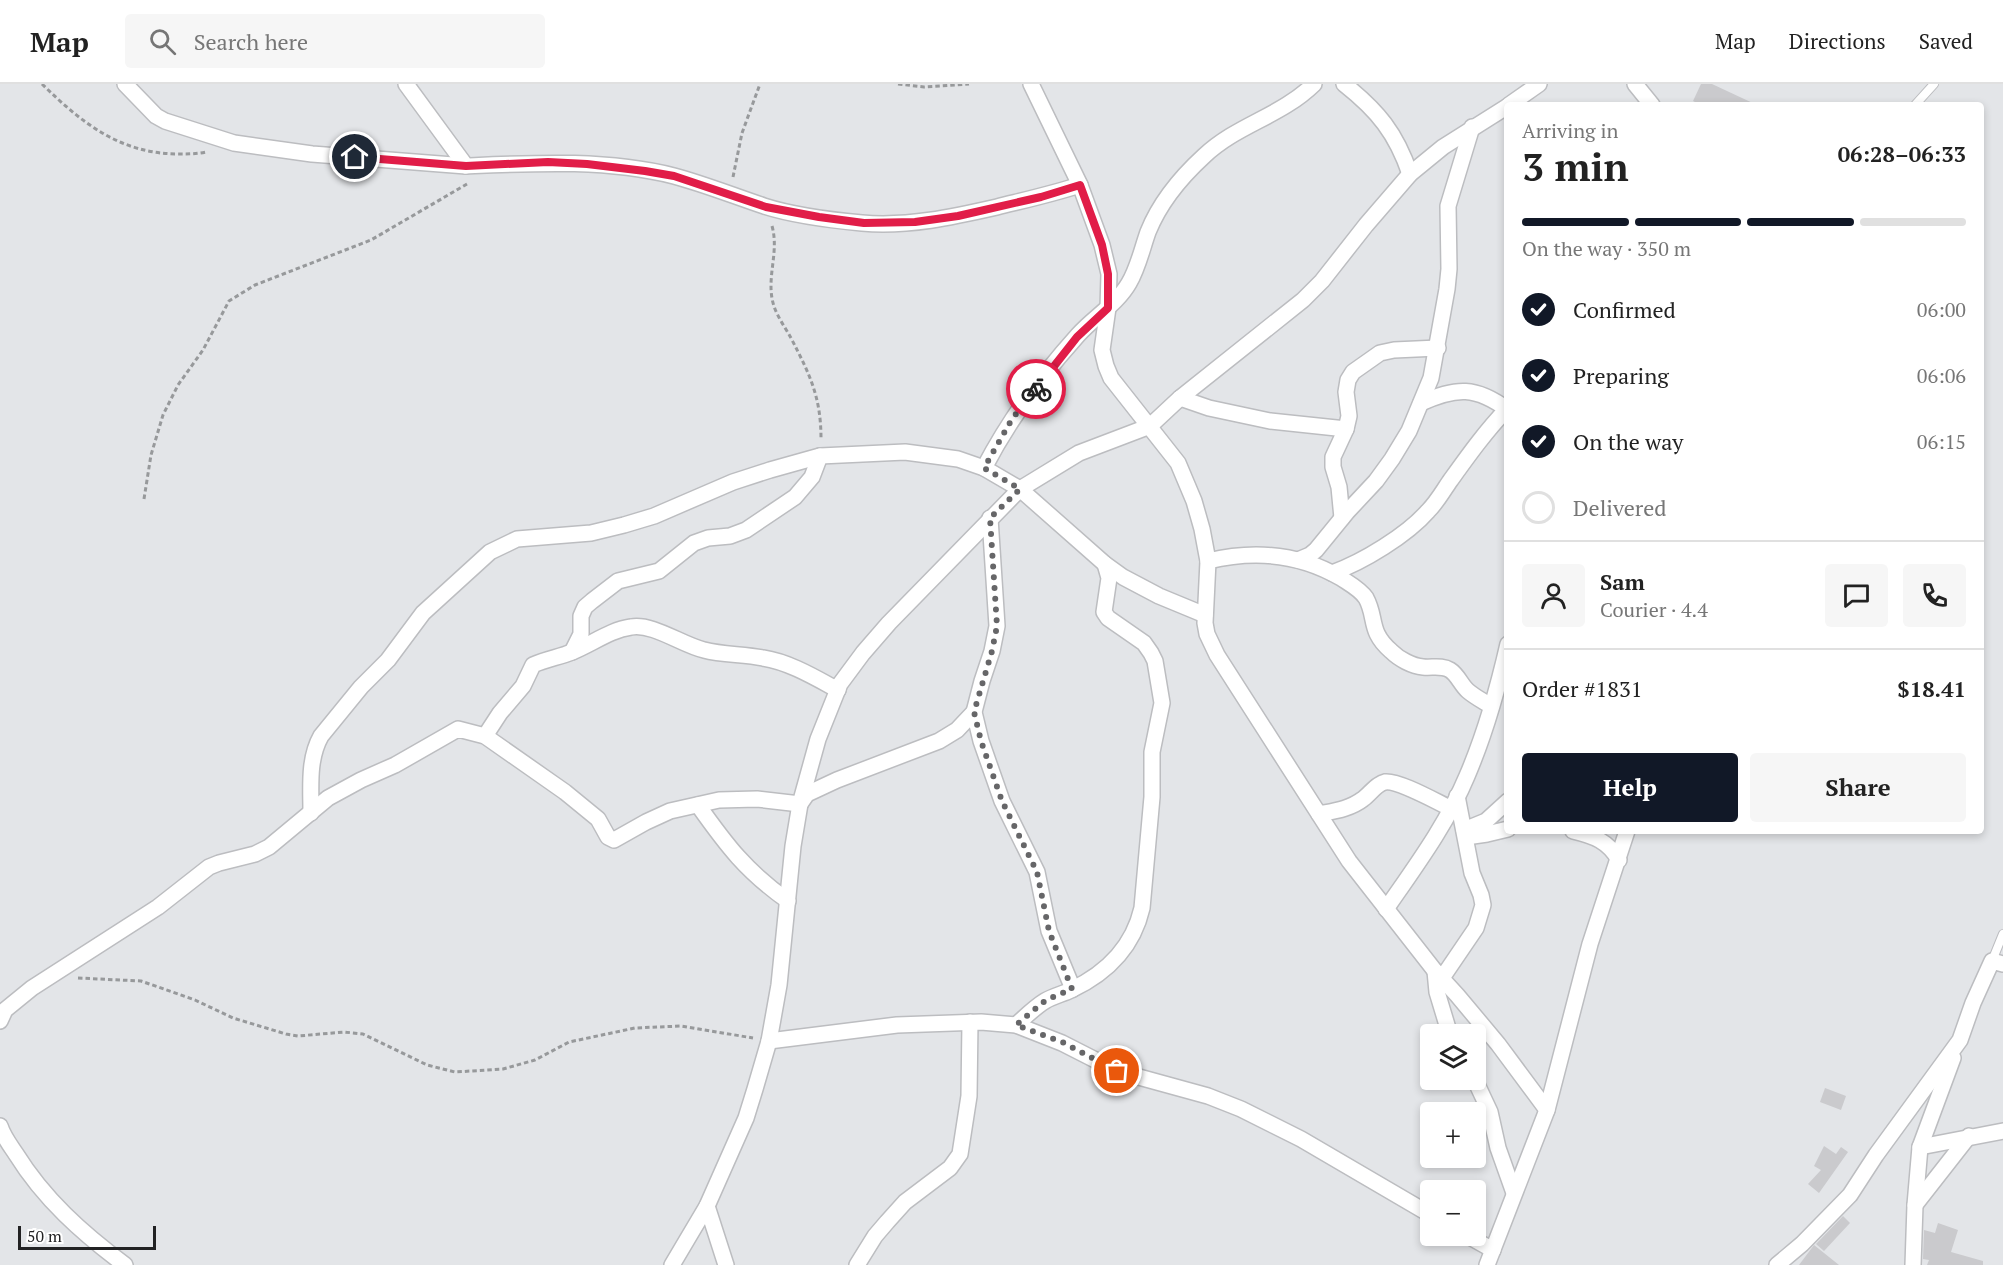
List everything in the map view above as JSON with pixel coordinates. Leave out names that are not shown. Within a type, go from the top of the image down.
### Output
[{"type":"street","points":[[125,84],[156,116],[165,121],[234,143],[312,154],[466,166],[548,162],[645,171],[674,176],[766,207],[864,223],[915,222],[958,216],[1041,197],[1080,185]]},
{"type":"street","points":[[406,84],[466,166]]},
{"type":"street","points":[[1031,84],[1080,185],[1102,245],[1108,274],[1108,308],[1102,350],[1106,366],[1111,378],[1178,464],[1194,501],[1208,561],[1205,615],[1207,634],[1217,655],[1349,861],[1438,975],[1498,1044],[1547,1110]]},
{"type":"street","points":[[984,468],[1012,419],[1077,337],[1108,308],[1129,284],[1154,220],[1168,195],[1219,143],[1235,132],[1286,107],[1314,84]]},
{"type":"street","points":[[1344,84],[1370,106],[1386,124],[1397,142],[1410,174]]},
{"type":"street","points":[[1509,102],[1515,84]]},
{"type":"street","points":[[1514,102],[1539,84]]},
{"type":"street","points":[[1635,84],[1650,102]]},
{"type":"street","points":[[672,1265],[707,1206],[746,1118],[769,1041],[779,985],[793,846],[800,804],[818,739],[838,690],[863,653],[889,623],[1020,489],[1079,453],[1150,426],[1180,398],[1303,300],[1322,281],[1410,174],[1443,147],[1504,109]]},
{"type":"street","points":[[1298,560],[1316,550],[1376,481],[1409,431],[1421,403],[1431,378],[1449,269],[1448,206],[1472,127]]},
{"type":"street","points":[[1342,518],[1333,457],[1346,429],[1349,416],[1346,392],[1348,380],[1353,372],[1380,352],[1437,348]]},
{"type":"street","points":[[1421,403],[1450,392],[1467,390],[1483,394],[1504,408]]},
{"type":"street","points":[[1180,398],[1209,408],[1270,421],[1346,429]]},
{"type":"street","points":[[1332,573],[1369,556],[1416,524],[1430,510],[1485,432],[1504,413]]},
{"type":"street","points":[[311,813],[311,771],[316,744],[321,736],[361,687],[388,660],[423,613],[490,552],[516,539],[591,533],[624,525],[654,516],[733,482],[820,456],[905,452],[958,459],[984,468],[1020,489],[1105,564],[1139,586],[1205,615]]},
{"type":"street","points":[[572,652],[581,634],[581,616],[592,601],[618,581],[659,570],[694,543],[708,538],[730,536],[746,530],[795,497],[812,477],[820,456]]},
{"type":"street","points":[[800,804],[807,794],[837,780],[939,741],[957,730],[974,712],[997,626],[990,518]]},
{"type":"street","points":[[1208,561],[1251,554],[1266,555],[1298,560],[1332,573],[1359,589],[1367,600],[1374,629],[1380,640],[1392,652],[1416,666],[1448,669],[1456,675],[1468,691],[1491,706]]},
{"type":"street","points":[[1016,1025],[1046,1000],[1072,989],[1108,966],[1120,954],[1138,926],[1142,908],[1152,797],[1152,752],[1162,703],[1155,661],[1151,652],[1144,644],[1108,618],[1104,612],[1109,578],[1105,564]]},
{"type":"street","points":[[485,736],[500,713],[523,686],[532,666],[572,652],[620,629],[640,626],[705,651],[775,661],[795,668],[838,690]]},
{"type":"street","points":[[1386,909],[1425,852],[1454,802],[1475,756],[1504,674]]},
{"type":"street","points":[[974,712],[981,741],[1002,801],[1037,872],[1049,931],[1072,989]]},
{"type":"street","points":[[0,1021],[4,1010],[16,999],[158,906],[209,867],[255,854],[269,847],[343,789],[394,765],[452,731],[461,729],[485,736],[566,792],[598,819],[612,840],[670,811],[719,800],[745,798],[800,804]]},
{"type":"street","points":[[1319,814],[1347,807],[1363,799],[1378,785],[1390,782],[1454,802]]},
{"type":"street","points":[[1447,1024],[1437,992],[1438,975],[1476,928],[1483,905],[1472,873],[1465,833],[1454,802]]},
{"type":"street","points":[[698,805],[745,867],[762,883],[788,901]]},
{"type":"street","points":[[1465,833],[1486,821],[1504,805]]},
{"type":"street","points":[[1465,833],[1504,829]]},
{"type":"street","points":[[1583,834],[1597,838],[1613,850],[1619,860]]},
{"type":"street","points":[[1487,1265],[1547,1110],[1590,944],[1626,834]]},
{"type":"street","points":[[1913,1265],[1920,1148],[1973,1003],[1998,963]]},
{"type":"street","points":[[769,1041],[897,1024],[970,1022],[1016,1025],[1054,1039],[1117,1071],[1208,1096],[1241,1109],[1301,1139],[1420,1209]]},
{"type":"street","points":[[857,1265],[875,1236],[893,1215],[950,1167],[960,1154],[969,1096],[970,1022]]},
{"type":"street","points":[[1777,1265],[1802,1244],[1850,1195],[1876,1155],[1960,1040]]},
{"type":"street","points":[[1480,1090],[1490,1112],[1498,1148],[1514,1193]]},
{"type":"street","points":[[0,1126],[30,1177],[43,1192],[73,1225],[125,1265]]},
{"type":"street","points":[[1920,1148],[1969,1136],[2003,1131]]},
{"type":"street","points":[[1915,1205],[1969,1136]]},
{"type":"street","points":[[707,1206],[726,1265]]},
{"type":"street","points":[[1486,1246],[1493,1250]]},
{"type":"lane","points":[[1918,102],[1934,84]]},
{"type":"lane","points":[[1998,963],[2003,934]]},
{"type":"path","points":[[42,84],[65,106],[113,141],[143,151],[167,154],[199,154],[207,151]]},
{"type":"path","points":[[730,195],[742,133],[760,84]]},
{"type":"path","points":[[898,84],[924,87],[969,84]]},
{"type":"path","points":[[144,499],[151,455],[163,415],[178,385],[202,350],[229,302],[255,285],[371,240],[475,179]]},
{"type":"path","points":[[766,207],[774,235],[770,288],[775,309],[818,395],[821,415],[820,456]]},
{"type":"path","points":[[50,976],[141,981],[195,1000],[233,1018],[286,1034],[298,1036],[344,1032],[363,1034],[428,1065],[455,1072],[503,1069],[535,1060],[569,1042],[634,1029],[681,1026],[769,1041]]},
{"type":"building","points":[[1701,84],[1712,84],[1751,102],[1695,102],[1693,101]]},
{"type":"building","points":[[1825,1088],[1846,1096],[1841,1110],[1820,1102]]},
{"type":"building","points":[[1824,1146],[1836,1154],[1841,1147],[1848,1152],[1819,1193],[1808,1184],[1821,1170],[1814,1166]]},
{"type":"building","points":[[1843,1216],[1850,1223],[1824,1251],[1816,1244]]},
{"type":"building","points":[[1938,1223],[1958,1230],[1951,1252],[1983,1261],[1983,1265],[1927,1265],[1929,1260],[1923,1259],[1924,1230],[1935,1233]]},
{"type":"building","points":[[1814,1245],[1839,1265],[1799,1265]]},
{"type":"way so far","points":[[1036,389],[1000,437],[984,468],[1020,489],[990,518],[997,626],[974,712],[981,741],[1002,801],[1037,872],[1049,931],[1072,989],[1046,1000],[1016,1025],[1062,1042],[1117,1071]]},
{"type":"route","points":[[355,157],[466,166],[548,162],[645,171],[674,176],[766,207],[864,223],[915,222],[958,216],[1041,197],[1080,185],[1102,245],[1108,274],[1108,308],[1090,322],[1036,389]]}]
